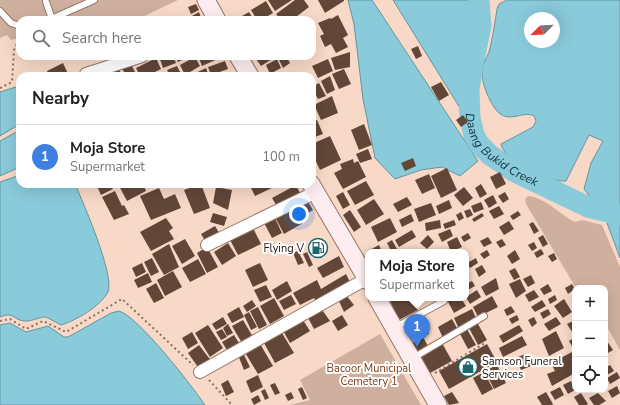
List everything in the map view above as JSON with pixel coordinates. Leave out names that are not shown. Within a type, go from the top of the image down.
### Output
[{"type":"main road","points":[[206,0],[215,16]]},
{"type":"main road","points":[[240,60],[248,72]]},
{"type":"main road","points":[[313,188],[365,277]]},
{"type":"main road","points":[[379,301],[438,405]]},
{"type":"street","points":[[92,72],[130,60]]},
{"type":"street","points":[[207,245],[313,188]]},
{"type":"street","points":[[200,372],[365,281]]},
{"type":"lane","points":[[58,16],[94,0]]},
{"type":"lane","points":[[46,2],[50,16]]},
{"type":"lane","points":[[0,10],[11,23],[16,25]]},
{"type":"lane","points":[[394,328],[444,301]]},
{"type":"lane","points":[[412,359],[484,316]]},
{"type":"path","points":[[0,88],[12,82],[14,50],[16,46]]},
{"type":"path","points":[[0,321],[10,319],[26,329],[44,321],[66,332],[122,299],[200,372],[232,405]]},
{"type":"path","points":[[423,380],[485,343]]},
{"type":"green space","points":[[0,0],[178,0],[144,16],[16,16],[16,39],[11,40],[7,35],[0,38]]},
{"type":"green space","points":[[528,196],[535,197],[547,203],[575,222],[582,220],[602,225],[620,267],[620,350],[608,328],[608,285],[574,285],[526,204],[525,199]]},
{"type":"green space","name":"Bacoor Municipal Cemetery 1","points":[[380,334],[421,405],[290,405],[310,400],[300,380]]},
{"type":"water","points":[[348,0],[372,0],[478,161],[460,176],[442,167],[421,170],[395,179],[375,158],[363,99],[354,24]]},
{"type":"water","points":[[393,0],[470,0],[478,137]]},
{"type":"water","points":[[507,0],[620,0],[620,209],[591,198],[584,189],[591,163],[603,141],[589,135],[566,181],[559,181],[549,178],[528,169],[510,157],[504,150],[501,144],[533,127],[536,121],[534,116],[526,114],[508,117],[499,113],[492,104],[483,83],[482,70],[493,34],[499,4]]},
{"type":"water","points":[[16,87],[16,126],[0,136],[0,92]]},
{"type":"water","points":[[16,132],[16,169],[0,176],[0,141]]},
{"type":"water","points":[[16,176],[16,188],[77,188],[103,256],[109,284],[108,292],[105,297],[94,308],[61,325],[46,317],[26,321],[20,320],[11,315],[0,317],[0,182]]},
{"type":"water","points":[[612,222],[620,224],[620,258],[607,223]]},
{"type":"water","points":[[119,311],[139,325],[151,338],[177,368],[205,405],[0,405],[0,325],[10,323],[26,332],[48,326],[64,337],[68,337],[111,313]]},
{"type":"building","points":[[268,0],[292,0],[275,11]]},
{"type":"building","points":[[295,0],[304,0],[309,7],[297,16],[278,16],[276,14]]},
{"type":"building","points":[[318,0],[344,0],[344,1],[325,13]]},
{"type":"building","points":[[266,1],[273,13],[268,16],[255,16],[251,10]]},
{"type":"building","points":[[196,4],[199,10],[191,14],[188,7]]},
{"type":"building","points":[[199,12],[200,16],[192,16]]},
{"type":"building","points":[[249,12],[252,16],[242,16]]},
{"type":"building","points":[[338,15],[348,35],[343,38],[348,47],[336,53],[331,44],[325,47],[320,36],[324,34],[318,23]]},
{"type":"building","points":[[418,46],[422,56],[416,59],[411,49]]},
{"type":"building","points":[[350,52],[350,67],[335,70],[331,58]]},
{"type":"building","points":[[328,59],[333,71],[318,78],[312,66]]},
{"type":"building","points":[[152,60],[157,60],[161,69],[155,72],[138,72],[136,68]]},
{"type":"building","points":[[160,60],[175,60],[176,63],[163,68]]},
{"type":"building","points":[[189,60],[197,60],[200,66],[190,72],[184,72],[180,65]]},
{"type":"building","points":[[200,60],[215,60],[202,66]]},
{"type":"building","points":[[257,60],[271,60],[261,66]]},
{"type":"building","points":[[277,60],[281,68],[274,72],[269,72],[266,65]]},
{"type":"building","points":[[279,60],[288,60],[290,63],[283,68]]},
{"type":"building","points":[[225,61],[228,69],[220,72],[210,72],[208,67]]},
{"type":"building","points":[[63,63],[67,72],[47,72]]},
{"type":"building","points":[[131,64],[135,72],[124,72],[122,68]]},
{"type":"building","points":[[177,66],[180,72],[168,72],[167,70]]},
{"type":"building","points":[[206,68],[208,72],[198,72]]},
{"type":"building","points":[[119,69],[120,72],[113,72]]},
{"type":"building","points":[[344,69],[351,84],[339,89],[332,74]]},
{"type":"building","points":[[330,76],[335,90],[327,94],[321,81]]},
{"type":"building","points":[[441,82],[449,95],[439,101],[431,87]]},
{"type":"building","points":[[319,83],[326,96],[318,99],[316,95],[316,85]]},
{"type":"building","points":[[332,96],[338,113],[321,120],[316,109],[316,104]]},
{"type":"building","points":[[463,115],[468,122],[461,127],[456,120]]},
{"type":"building","points":[[316,120],[323,134],[316,137]]},
{"type":"building","points":[[364,124],[372,145],[359,150],[351,130]]},
{"type":"building","points":[[330,136],[341,160],[320,170],[316,162],[316,142]]},
{"type":"building","points":[[368,149],[372,159],[360,163],[356,154]]},
{"type":"building","points":[[413,158],[416,166],[405,171],[401,163]]},
{"type":"building","points":[[353,159],[354,163],[358,161],[366,177],[343,189],[334,173],[342,169],[340,164]]},
{"type":"building","points":[[447,168],[457,190],[441,198],[431,176]]},
{"type":"building","points":[[500,172],[506,184],[496,189],[490,177]]},
{"type":"building","points":[[429,174],[435,188],[422,194],[415,180]]},
{"type":"building","points":[[366,181],[374,195],[355,205],[347,191]]},
{"type":"building","points":[[481,184],[487,194],[480,198],[475,188]]},
{"type":"building","points":[[464,187],[473,198],[463,206],[454,195]]},
{"type":"building","points":[[98,188],[113,189],[101,195]]},
{"type":"building","points":[[120,188],[145,188],[146,191],[127,201]]},
{"type":"building","points":[[159,188],[164,199],[175,194],[181,208],[151,220],[140,196]]},
{"type":"building","points":[[190,188],[202,188],[210,208],[194,214],[184,190]]},
{"type":"building","points":[[216,188],[232,190],[228,210],[213,203]]},
{"type":"building","points":[[251,188],[272,188],[255,196]]},
{"type":"building","points":[[290,188],[298,188],[301,195],[278,208],[272,198]]},
{"type":"building","points":[[115,191],[122,206],[124,205],[129,214],[114,220],[102,197]]},
{"type":"building","points":[[343,192],[350,205],[343,209],[336,196]]},
{"type":"building","points":[[505,192],[509,199],[503,203],[498,196]]},
{"type":"building","points":[[493,195],[497,203],[489,208],[484,200]]},
{"type":"building","points":[[407,197],[412,205],[398,212],[393,204]]},
{"type":"building","points":[[374,199],[384,214],[366,225],[357,210]]},
{"type":"building","points":[[307,200],[313,210],[303,216],[297,205]]},
{"type":"building","points":[[449,200],[452,208],[439,214],[436,206]]},
{"type":"building","points":[[481,202],[484,209],[474,213],[471,206]]},
{"type":"building","points":[[431,203],[436,215],[419,222],[414,209]]},
{"type":"building","points":[[294,206],[303,223],[284,234],[275,217]]},
{"type":"building","points":[[499,206],[504,214],[494,219],[489,211]]},
{"type":"building","points":[[470,209],[473,215],[467,218],[464,211]]},
{"type":"building","points":[[350,210],[361,227],[354,232],[343,215]]},
{"type":"building","points":[[518,211],[521,215],[513,220],[510,216]]},
{"type":"building","points":[[461,212],[464,218],[459,221],[456,215]]},
{"type":"building","points":[[213,213],[227,217],[224,226],[210,222]]},
{"type":"building","points":[[482,213],[484,216],[474,222],[472,219]]},
{"type":"building","points":[[411,214],[414,221],[402,227],[399,220]]},
{"type":"building","points":[[274,216],[282,233],[272,238],[263,221]]},
{"type":"building","points":[[166,218],[173,228],[169,231],[174,239],[151,251],[140,232]]},
{"type":"building","points":[[390,218],[397,232],[378,242],[371,227]]},
{"type":"building","points":[[440,220],[441,228],[426,231],[425,223]]},
{"type":"building","points":[[454,220],[456,225],[445,229],[443,224]]},
{"type":"building","points":[[509,221],[514,229],[504,235],[499,227]]},
{"type":"building","points":[[533,222],[539,231],[534,234],[529,224]]},
{"type":"building","points":[[251,224],[261,244],[238,255],[228,236]]},
{"type":"building","points":[[215,226],[221,236],[207,244],[201,234]]},
{"type":"building","points":[[450,229],[453,236],[442,242],[438,234]]},
{"type":"building","points":[[412,230],[416,237],[399,247],[395,240]]},
{"type":"building","points":[[468,233],[471,238],[464,242],[461,237]]},
{"type":"building","points":[[428,235],[434,242],[427,249],[420,243]]},
{"type":"building","points":[[543,235],[548,244],[543,247],[538,238]]},
{"type":"building","points":[[457,237],[462,247],[458,249],[450,249],[447,242]]},
{"type":"building","points":[[488,237],[492,243],[484,247],[480,241]]},
{"type":"building","points":[[185,239],[195,256],[182,264],[172,246]]},
{"type":"building","points":[[502,239],[506,245],[500,248],[496,242]]},
{"type":"building","name":"Flying V","points":[[319,240],[325,250],[317,255],[311,245]]},
{"type":"building","points":[[392,240],[397,249],[390,249],[387,243]]},
{"type":"building","points":[[534,242],[537,248],[532,251],[528,245]]},
{"type":"building","points":[[228,243],[236,256],[222,265],[214,252]]},
{"type":"building","points":[[169,244],[179,267],[164,275],[152,254]]},
{"type":"building","points":[[379,245],[381,249],[372,249]]},
{"type":"building","points":[[207,247],[218,267],[207,273],[197,253]]},
{"type":"building","points":[[541,249],[544,254],[537,258],[534,253]]},
{"type":"building","points":[[487,250],[490,255],[484,259],[480,254]]},
{"type":"building","points":[[515,250],[520,259],[512,264],[507,256]]},
{"type":"building","points":[[298,251],[304,263],[298,265],[293,253]]},
{"type":"building","points":[[307,252],[313,265],[309,267],[303,254]]},
{"type":"building","points":[[554,253],[557,259],[552,262],[548,256]]},
{"type":"building","points":[[339,256],[344,267],[323,278],[317,268]]},
{"type":"building","points":[[152,258],[159,272],[151,276],[144,262]]},
{"type":"building","points":[[476,258],[478,263],[470,268],[469,262]]},
{"type":"building","points":[[198,259],[206,274],[190,282],[182,268]]},
{"type":"building","points":[[142,263],[146,272],[136,277],[132,268]]},
{"type":"building","points":[[260,263],[268,280],[253,287],[245,270]]},
{"type":"building","points":[[482,265],[486,272],[479,277],[475,269]]},
{"type":"building","points":[[515,268],[520,277],[514,280],[509,271]]},
{"type":"building","points":[[173,271],[182,287],[165,296],[157,280]]},
{"type":"building","points":[[148,273],[152,282],[138,288],[134,280]]},
{"type":"building","points":[[346,274],[350,282],[316,302],[314,298],[300,305],[293,293],[317,280],[321,289]]},
{"type":"building","points":[[531,275],[535,283],[528,287],[523,279]]},
{"type":"building","points":[[496,278],[499,289],[486,296],[481,287]]},
{"type":"building","points":[[520,279],[526,291],[516,298],[509,284]]},
{"type":"building","points":[[287,281],[292,291],[277,300],[272,290]]},
{"type":"building","points":[[472,281],[475,286],[469,289],[469,282]]},
{"type":"building","points":[[156,283],[164,298],[154,303],[146,289]]},
{"type":"building","points":[[548,284],[552,291],[544,295],[540,289]]},
{"type":"building","points":[[266,285],[272,297],[260,302],[254,290]]},
{"type":"building","points":[[573,285],[572,291],[568,294],[565,288]]},
{"type":"building","points":[[477,290],[481,297],[470,304],[468,301],[469,295]]},
{"type":"building","points":[[534,290],[539,297],[529,302],[525,295]]},
{"type":"building","points":[[291,295],[296,304],[284,310],[279,301]]},
{"type":"building","points":[[346,295],[354,305],[344,312],[338,299]]},
{"type":"building","points":[[555,295],[557,300],[550,304],[548,299]]},
{"type":"building","points":[[492,296],[498,307],[478,317],[473,307]]},
{"type":"building","points":[[274,298],[284,316],[270,324],[260,306]]},
{"type":"building","points":[[564,299],[572,312],[563,318],[554,306]]},
{"type":"building","points":[[252,300],[256,306],[247,312],[243,306]]},
{"type":"building","points":[[542,300],[546,306],[535,312],[531,307]]},
{"type":"building","points":[[390,301],[414,301],[418,310],[399,320]]},
{"type":"building","points":[[448,301],[463,301],[466,306],[454,313]]},
{"type":"building","points":[[511,306],[515,312],[507,316],[504,310]]},
{"type":"building","points":[[239,307],[244,317],[232,323],[227,314]]},
{"type":"building","points":[[258,307],[267,325],[259,329],[250,311]]},
{"type":"building","points":[[320,307],[330,321],[314,329],[306,314]]},
{"type":"building","points":[[472,309],[476,318],[459,329],[454,318]]},
{"type":"building","points":[[548,309],[551,314],[543,319],[540,313]]},
{"type":"building","points":[[249,312],[257,327],[251,330],[244,315]]},
{"type":"building","points":[[342,315],[348,325],[338,331],[332,321]]},
{"type":"building","points":[[517,315],[519,320],[512,324],[509,319]]},
{"type":"building","points":[[420,316],[429,334],[416,340],[407,323]]},
{"type":"building","points":[[223,317],[227,324],[216,330],[212,324]]},
{"type":"building","points":[[301,317],[310,331],[290,343],[282,329]]},
{"type":"building","points":[[534,317],[537,323],[532,327],[528,320]]},
{"type":"building","points":[[556,317],[561,324],[549,331],[544,324]]},
{"type":"building","points":[[452,319],[458,330],[443,338],[438,327]]},
{"type":"building","points":[[243,320],[253,337],[242,343],[232,326]]},
{"type":"building","points":[[572,322],[572,332],[567,324]]},
{"type":"building","points":[[228,324],[233,333],[227,336],[223,328]]},
{"type":"building","points":[[478,324],[487,340],[478,345],[469,328]]},
{"type":"building","points":[[208,325],[223,348],[210,357],[195,333]]},
{"type":"building","points":[[519,325],[523,331],[503,343],[499,336]]},
{"type":"building","points":[[222,329],[227,337],[221,340],[216,332]]},
{"type":"building","points":[[467,329],[476,345],[468,349],[460,334]]},
{"type":"building","points":[[556,331],[564,348],[549,356],[542,339]]},
{"type":"building","points":[[192,332],[198,343],[188,349],[182,338]]},
{"type":"building","points":[[282,333],[294,353],[275,363],[264,343]]},
{"type":"building","points":[[234,335],[239,343],[227,350],[222,342]]},
{"type":"building","points":[[522,336],[527,345],[503,357],[499,348]]},
{"type":"building","points":[[423,337],[428,346],[418,352],[412,343]]},
{"type":"building","points":[[572,339],[572,346],[569,341]]},
{"type":"building","points":[[259,342],[273,366],[258,374],[244,351]]},
{"type":"building","points":[[608,342],[613,350],[608,353]]},
{"type":"building","points":[[442,343],[452,361],[430,373],[420,355]]},
{"type":"building","name":"Samson Funeral Services","points":[[487,344],[497,362],[449,389],[439,371]]},
{"type":"building","points":[[199,345],[212,362],[200,370],[188,353]]},
{"type":"building","points":[[572,352],[572,375],[552,386],[547,374],[555,371],[551,363]]},
{"type":"building","points":[[243,353],[250,367],[244,370],[238,355]]},
{"type":"building","points":[[525,354],[531,366],[521,370],[516,358]]},
{"type":"building","points":[[497,365],[506,383],[494,389],[485,371]]},
{"type":"building","points":[[610,365],[614,371],[608,374],[608,366]]},
{"type":"building","points":[[484,372],[493,389],[482,395],[473,378]]},
{"type":"building","points":[[617,372],[620,378],[610,384],[608,377]]},
{"type":"building","points":[[258,375],[263,387],[251,393],[246,381]]},
{"type":"building","points":[[228,380],[234,392],[226,396],[221,384]]},
{"type":"building","points":[[571,381],[572,392],[568,394],[563,385]]},
{"type":"building","points":[[275,383],[280,393],[275,395],[270,385]]},
{"type":"building","points":[[617,386],[620,393],[612,398],[608,391]]},
{"type":"building","points":[[302,387],[307,398],[303,400],[298,389]]},
{"type":"building","points":[[560,387],[564,395],[555,400],[550,392]]},
{"type":"building","points":[[265,389],[269,398],[265,400],[261,391]]},
{"type":"building","points":[[291,392],[294,398],[288,401],[285,395]]},
{"type":"building","points":[[452,392],[459,403],[449,405],[444,396]]},
{"type":"building","points":[[546,392],[553,404],[552,405],[542,405],[537,397]]},
{"type":"building","points":[[581,393],[588,404],[579,405],[574,397]]},
{"type":"building","points":[[598,393],[606,401],[599,405],[594,405],[589,398]]},
{"type":"building","points":[[258,395],[261,401],[254,405],[251,399]]},
{"type":"waterway","name":"Daang Bukid Creek","points":[[479,0],[481,26],[472,68],[469,91],[470,118],[474,135],[479,144],[490,155],[515,172],[588,207],[620,215]]},
{"type":"place","name":"Flying V","points":[[318,248]]},
{"type":"place","name":"Moja Store","points":[[417,347]]},
{"type":"place","name":"Samson Funeral Services","points":[[468,367]]}]
